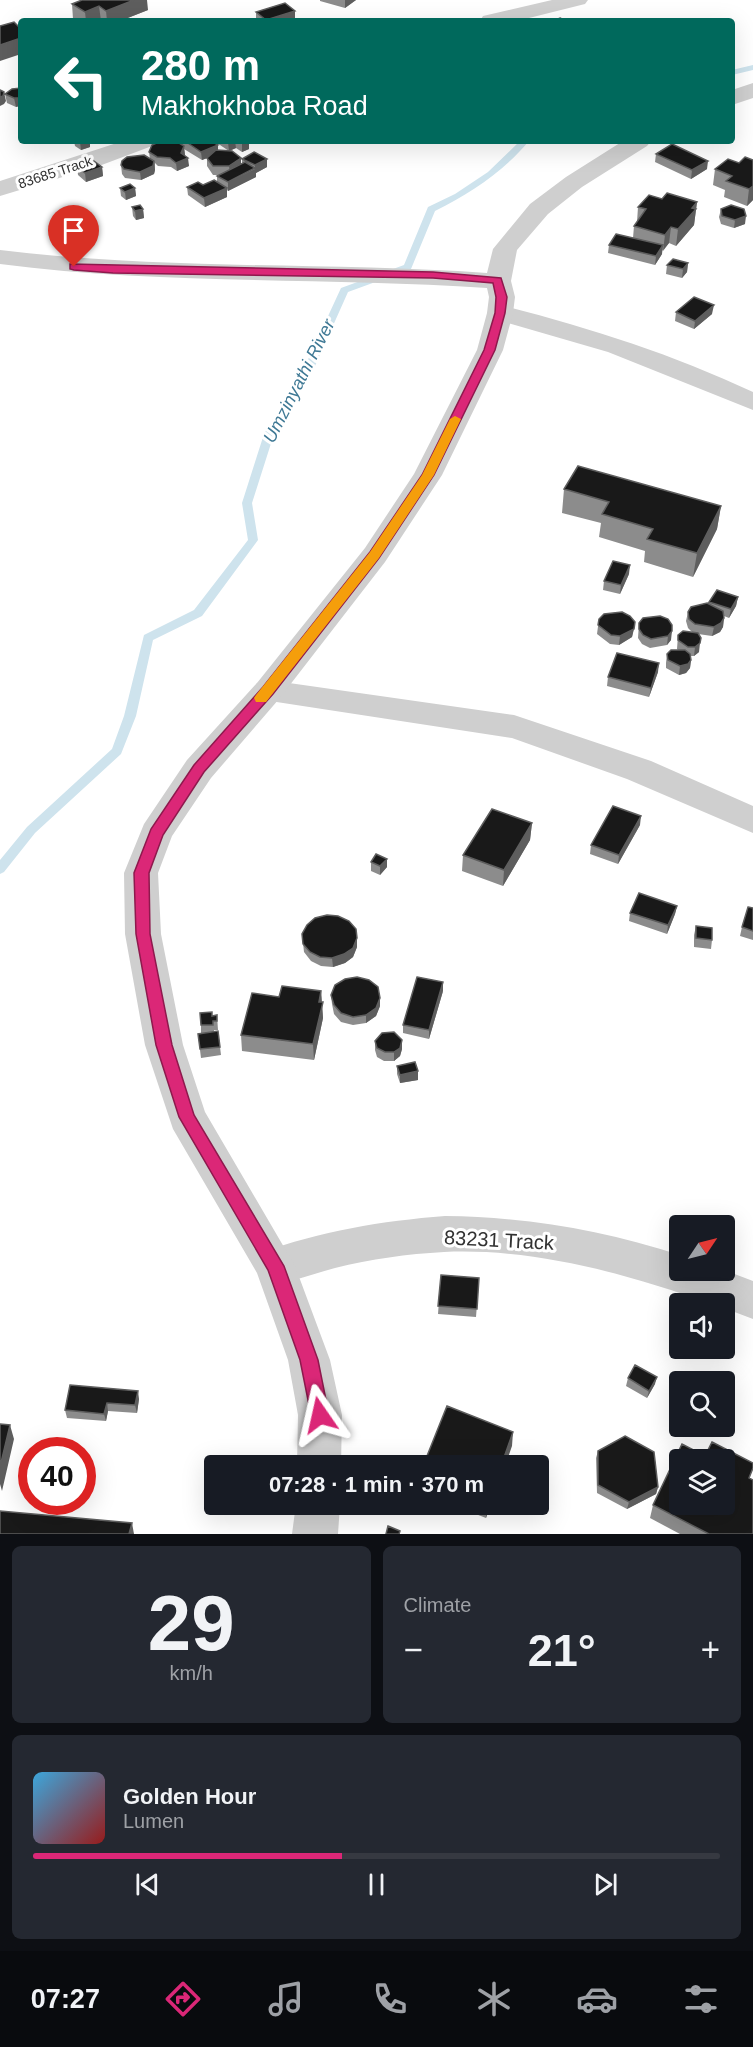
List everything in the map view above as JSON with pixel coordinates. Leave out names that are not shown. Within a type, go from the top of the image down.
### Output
[{"type":"street","points":[[503,18],[578,0]]},
{"type":"street","points":[[735,97],[753,90]]},
{"type":"street","name":"83685 Track","points":[[0,189],[91,161],[136,144]]},
{"type":"street","points":[[320,1455],[320,1415],[309,1360],[275,1266],[187,1117],[164,1045],[143,934],[141,873],[156,833],[199,769],[268,691],[375,555],[428,475],[490,350],[505,249],[539,209],[574,182],[634,144]]},
{"type":"street","points":[[0,256],[54,265],[113,270],[433,275],[499,297],[699,377],[753,402]]},
{"type":"street","points":[[268,691],[460,717],[514,727],[639,770],[753,820]]},
{"type":"street","name":"83231 Track","points":[[275,1266],[332,1250],[401,1238],[472,1234],[546,1239],[629,1259],[753,1300]]},
{"type":"street","points":[[315,1534],[317,1515]]},
{"type":"building","points":[[82,0],[134,0],[106,11],[99,6],[85,12],[72,4]]},
{"type":"building","points":[[285,3],[295,11],[272,18],[264,18],[256,12]]},
{"type":"building","points":[[14,22],[18,26],[18,39],[0,45],[0,26]]},
{"type":"building","points":[[18,88],[18,98],[5,94]]},
{"type":"building","points":[[181,144],[184,146],[181,153],[188,158],[176,163],[170,158],[157,157],[149,152],[152,145]]},
{"type":"building","points":[[189,144],[218,145],[201,152]]},
{"type":"building","points":[[672,144],[708,161],[692,170],[656,154]]},
{"type":"building","points":[[216,150],[232,151],[241,158],[229,166],[213,166],[207,158]]},
{"type":"building","points":[[254,152],[267,159],[255,165],[242,159]]},
{"type":"building","points":[[144,155],[154,161],[153,166],[140,172],[124,169],[121,165],[127,157]]},
{"type":"building","points":[[745,157],[753,160],[753,186],[749,189],[726,181],[732,176],[715,169],[728,159],[739,163]]},
{"type":"building","points":[[94,161],[102,167],[85,173],[77,167]]},
{"type":"building","points":[[245,162],[255,168],[228,182],[217,176]]},
{"type":"building","points":[[214,180],[227,188],[204,198],[187,187],[198,182],[203,185]]},
{"type":"building","points":[[130,184],[135,188],[125,192],[120,188]]},
{"type":"building","points":[[667,193],[697,202],[692,208],[696,209],[678,229],[671,227],[665,235],[634,226],[646,209],[638,207],[649,195],[662,199]]},
{"type":"building","points":[[140,205],[143,209],[135,211],[132,207]]},
{"type":"building","points":[[731,205],[744,209],[746,216],[735,220],[722,216],[721,209]]},
{"type":"building","points":[[616,234],[663,245],[656,256],[609,245]]},
{"type":"building","points":[[673,259],[688,263],[683,269],[667,265]]},
{"type":"building","points":[[694,297],[714,305],[695,321],[676,312]]},
{"type":"building","points":[[578,466],[721,506],[697,553],[647,539],[653,529],[602,514],[609,502],[564,489]]},
{"type":"building","points":[[613,561],[630,565],[621,585],[604,581]]},
{"type":"building","points":[[717,590],[738,597],[731,609],[709,602]]},
{"type":"building","points":[[707,603],[723,611],[724,618],[714,627],[695,624],[689,619],[688,612],[691,607]]},
{"type":"building","points":[[622,612],[635,622],[634,629],[620,636],[611,635],[598,625],[599,619],[604,614]]},
{"type":"building","points":[[660,616],[668,619],[672,625],[672,631],[668,636],[651,639],[643,635],[639,629],[639,623],[643,618]]},
{"type":"building","points":[[683,631],[698,633],[701,638],[700,643],[695,647],[688,647],[678,640],[678,635]]},
{"type":"building","points":[[671,650],[685,650],[690,654],[691,660],[688,664],[680,666],[668,660],[667,654]]},
{"type":"building","points":[[617,653],[659,663],[651,688],[608,677]]},
{"type":"building","points":[[613,806],[641,816],[619,855],[591,845]]},
{"type":"building","points":[[492,809],[532,823],[504,870],[463,855]]},
{"type":"building","points":[[376,854],[387,859],[380,866],[371,862]]},
{"type":"building","points":[[639,893],[677,906],[668,925],[630,913]]},
{"type":"building","points":[[748,907],[753,908],[753,931],[742,927]]},
{"type":"building","points":[[327,915],[338,916],[349,921],[356,929],[357,938],[353,948],[332,958],[320,957],[310,952],[303,944],[302,934],[307,925],[315,918]]},
{"type":"building","points":[[696,926],[712,928],[712,940],[696,938]]},
{"type":"building","points":[[357,977],[369,980],[378,987],[380,998],[376,1008],[366,1015],[353,1017],[341,1013],[334,1005],[331,995],[335,985],[345,979]]},
{"type":"building","points":[[417,977],[443,982],[429,1030],[403,1025]]},
{"type":"building","points":[[282,986],[321,991],[319,1002],[323,1002],[313,1044],[241,1035],[252,993],[279,997]]},
{"type":"building","points":[[212,1012],[212,1016],[217,1015],[217,1021],[213,1021],[213,1025],[201,1025],[200,1013]]},
{"type":"building","points":[[218,1031],[220,1047],[200,1049],[198,1034]]},
{"type":"building","points":[[394,1032],[402,1040],[400,1048],[394,1052],[385,1052],[377,1048],[375,1041],[382,1033]]},
{"type":"building","points":[[415,1062],[418,1071],[400,1075],[397,1066]]},
{"type":"building","points":[[441,1275],[479,1278],[477,1309],[438,1306]]},
{"type":"building","points":[[635,1365],[657,1377],[649,1391],[628,1378]]},
{"type":"building","points":[[70,1385],[138,1391],[135,1405],[107,1403],[104,1414],[65,1410]]},
{"type":"building","points":[[447,1406],[513,1432],[505,1455],[427,1455]]},
{"type":"building","points":[[0,1424],[10,1425],[0,1467]]},
{"type":"building","points":[[625,1436],[654,1452],[658,1487],[629,1502],[598,1485],[598,1451]]},
{"type":"building","points":[[712,1442],[726,1449],[708,1449]]},
{"type":"building","points":[[682,1444],[692,1449],[680,1449]]},
{"type":"building","points":[[735,1454],[753,1463],[749,1478],[753,1480],[753,1534],[709,1534],[672,1515],[735,1515]]},
{"type":"building","points":[[669,1471],[669,1513],[653,1505]]},
{"type":"building","points":[[0,1511],[18,1513],[18,1515],[44,1515],[132,1523],[129,1534],[0,1534]]},
{"type":"building","points":[[388,1526],[400,1531],[399,1534],[386,1534]]},
{"type":"waterway","name":"Umzinyathi River","points":[[735,72],[753,67]]},
{"type":"waterway","name":"Umzinyathi River","points":[[0,869],[31,830],[117,751],[130,716],[148,638],[198,613],[253,540],[247,503],[269,434],[310,366],[344,290],[408,267],[431,209],[458,196],[491,174],[522,144]]},
{"type":"slow traffic","points":[[261,698],[375,555],[428,475],[455,419]]},
{"type":"route","points":[[74,267],[113,270],[433,275],[498,281],[502,297],[490,350],[428,475],[375,555],[268,691],[199,769],[156,833],[141,873],[143,934],[164,1045],[187,1117],[275,1266],[309,1360],[320,1415]]}]
